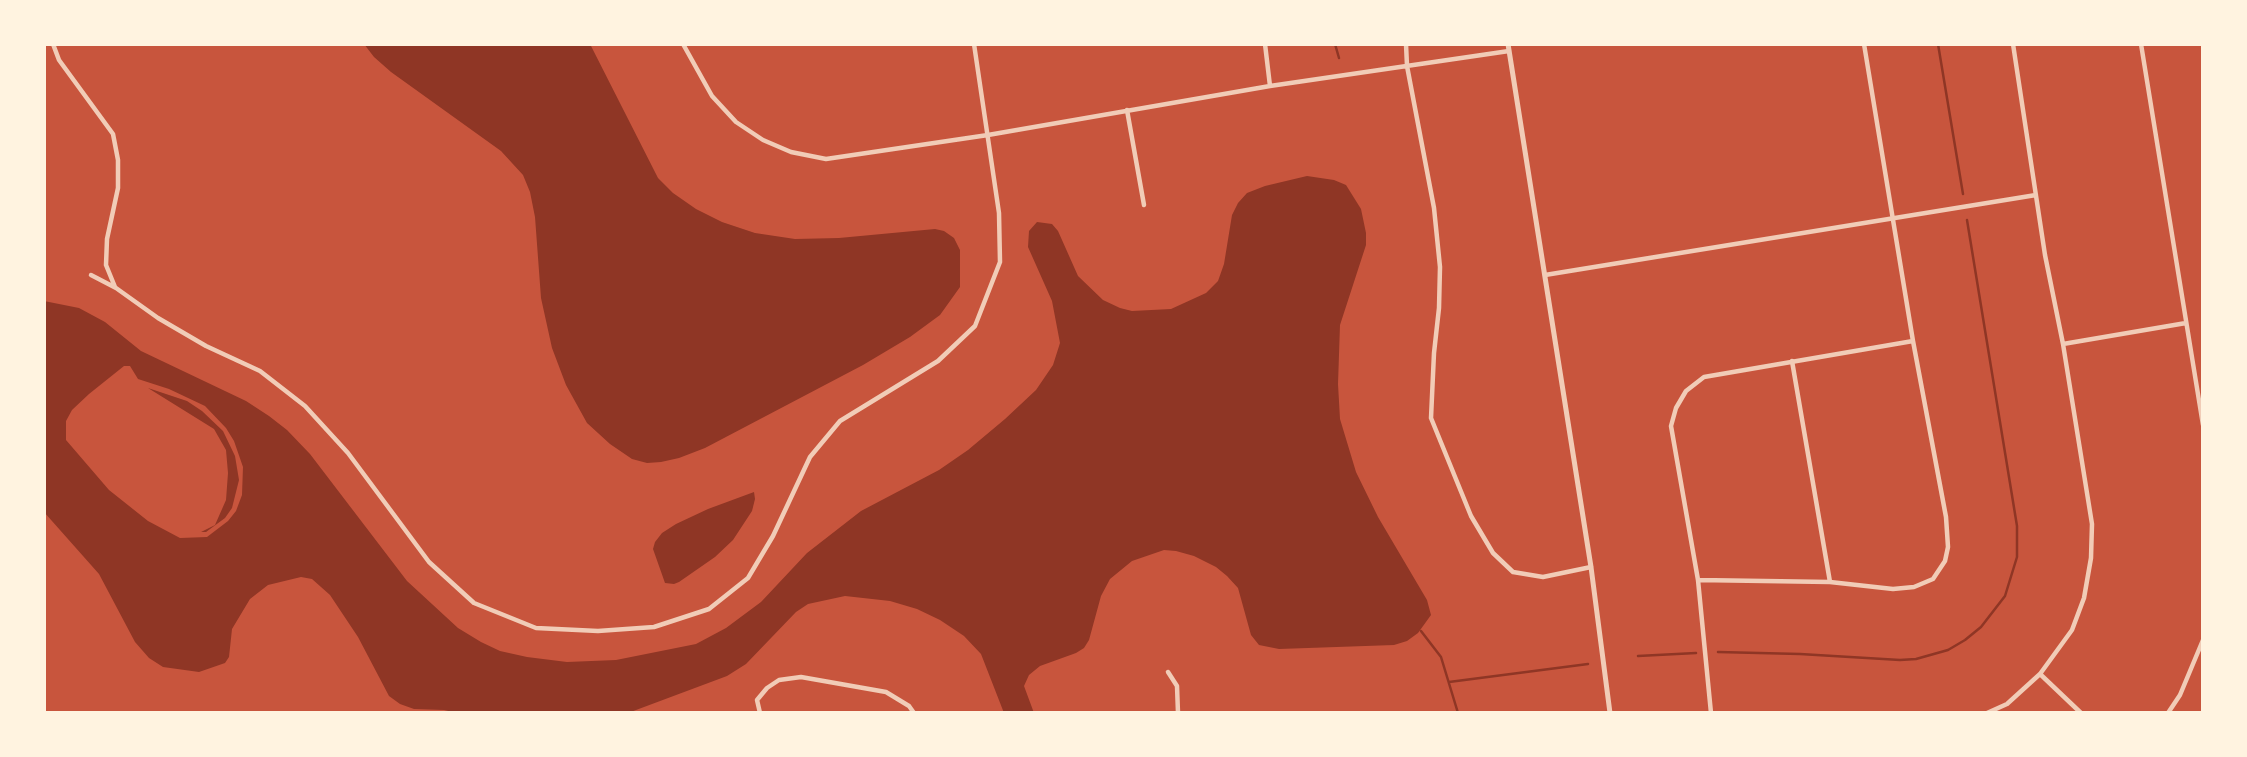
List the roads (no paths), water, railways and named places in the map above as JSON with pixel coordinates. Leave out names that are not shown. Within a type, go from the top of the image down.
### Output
[{"type":"street","points":[[53,44],[59,60],[113,134],[118,188],[107,239],[106,265],[116,288]]},
{"type":"street","points":[[682,44],[712,96],[736,122],[763,140],[791,152],[826,159],[988,135],[1269,86],[1509,51]]},
{"type":"street","points":[[90,275],[116,288],[158,318],[206,346],[260,371],[305,406],[348,453],[429,562],[474,603],[536,628],[598,631],[654,627],[709,609],[748,578],[773,536],[810,457],[840,421],[938,361],[975,326],[1000,262],[999,213],[974,44]]},
{"type":"street","points":[[1265,44],[1269,86]]},
{"type":"street","points":[[1406,44],[1407,66],[1434,208],[1440,267],[1431,418],[1434,428],[1471,516],[1493,553],[1513,572],[1543,576],[1591,567]]},
{"type":"street","points":[[1508,44],[1591,567],[1610,713]]},
{"type":"street","points":[[1698,580],[1830,582],[1894,589],[1914,587],[1933,579],[1945,561],[1948,547],[1946,517],[1913,341],[1864,44]]},
{"type":"street","points":[[1987,713],[2007,704],[2040,674],[2072,630],[2084,597],[2091,558],[2092,524],[2013,44]]},
{"type":"street","points":[[2141,44],[2203,425]]},
{"type":"street","points":[[1127,110],[1144,205]]},
{"type":"street","points":[[1545,275],[2036,195]]},
{"type":"street","points":[[2063,344],[2186,323]]},
{"type":"street","points":[[1711,713],[1698,580],[1671,426],[1676,408],[1686,390],[1704,377],[1913,341]]},
{"type":"street","points":[[1792,361],[1830,582]]},
{"type":"street","points":[[2168,713],[2180,695],[2203,640]]},
{"type":"street","points":[[2196,661],[2203,663]]},
{"type":"street","points":[[1168,673],[1177,686],[1178,713]]},
{"type":"street","points":[[2040,674],[2081,713]]},
{"type":"street","points":[[760,713],[757,699],[766,688],[779,680],[801,677],[886,692],[909,706],[914,713]]},
{"type":"waterway","points":[[1335,44],[1339,58]]},
{"type":"waterway","points":[[1938,44],[1963,194]]},
{"type":"waterway","points":[[1718,652],[1916,659],[1948,650],[1965,640],[1981,627],[2005,596],[2017,557],[2017,526],[1967,220]]},
{"type":"waterway","points":[[1421,631],[1441,657],[1458,713]]},
{"type":"waterway","points":[[1638,656],[1696,653]]},
{"type":"waterway","points":[[1449,682],[1588,664]]}]
